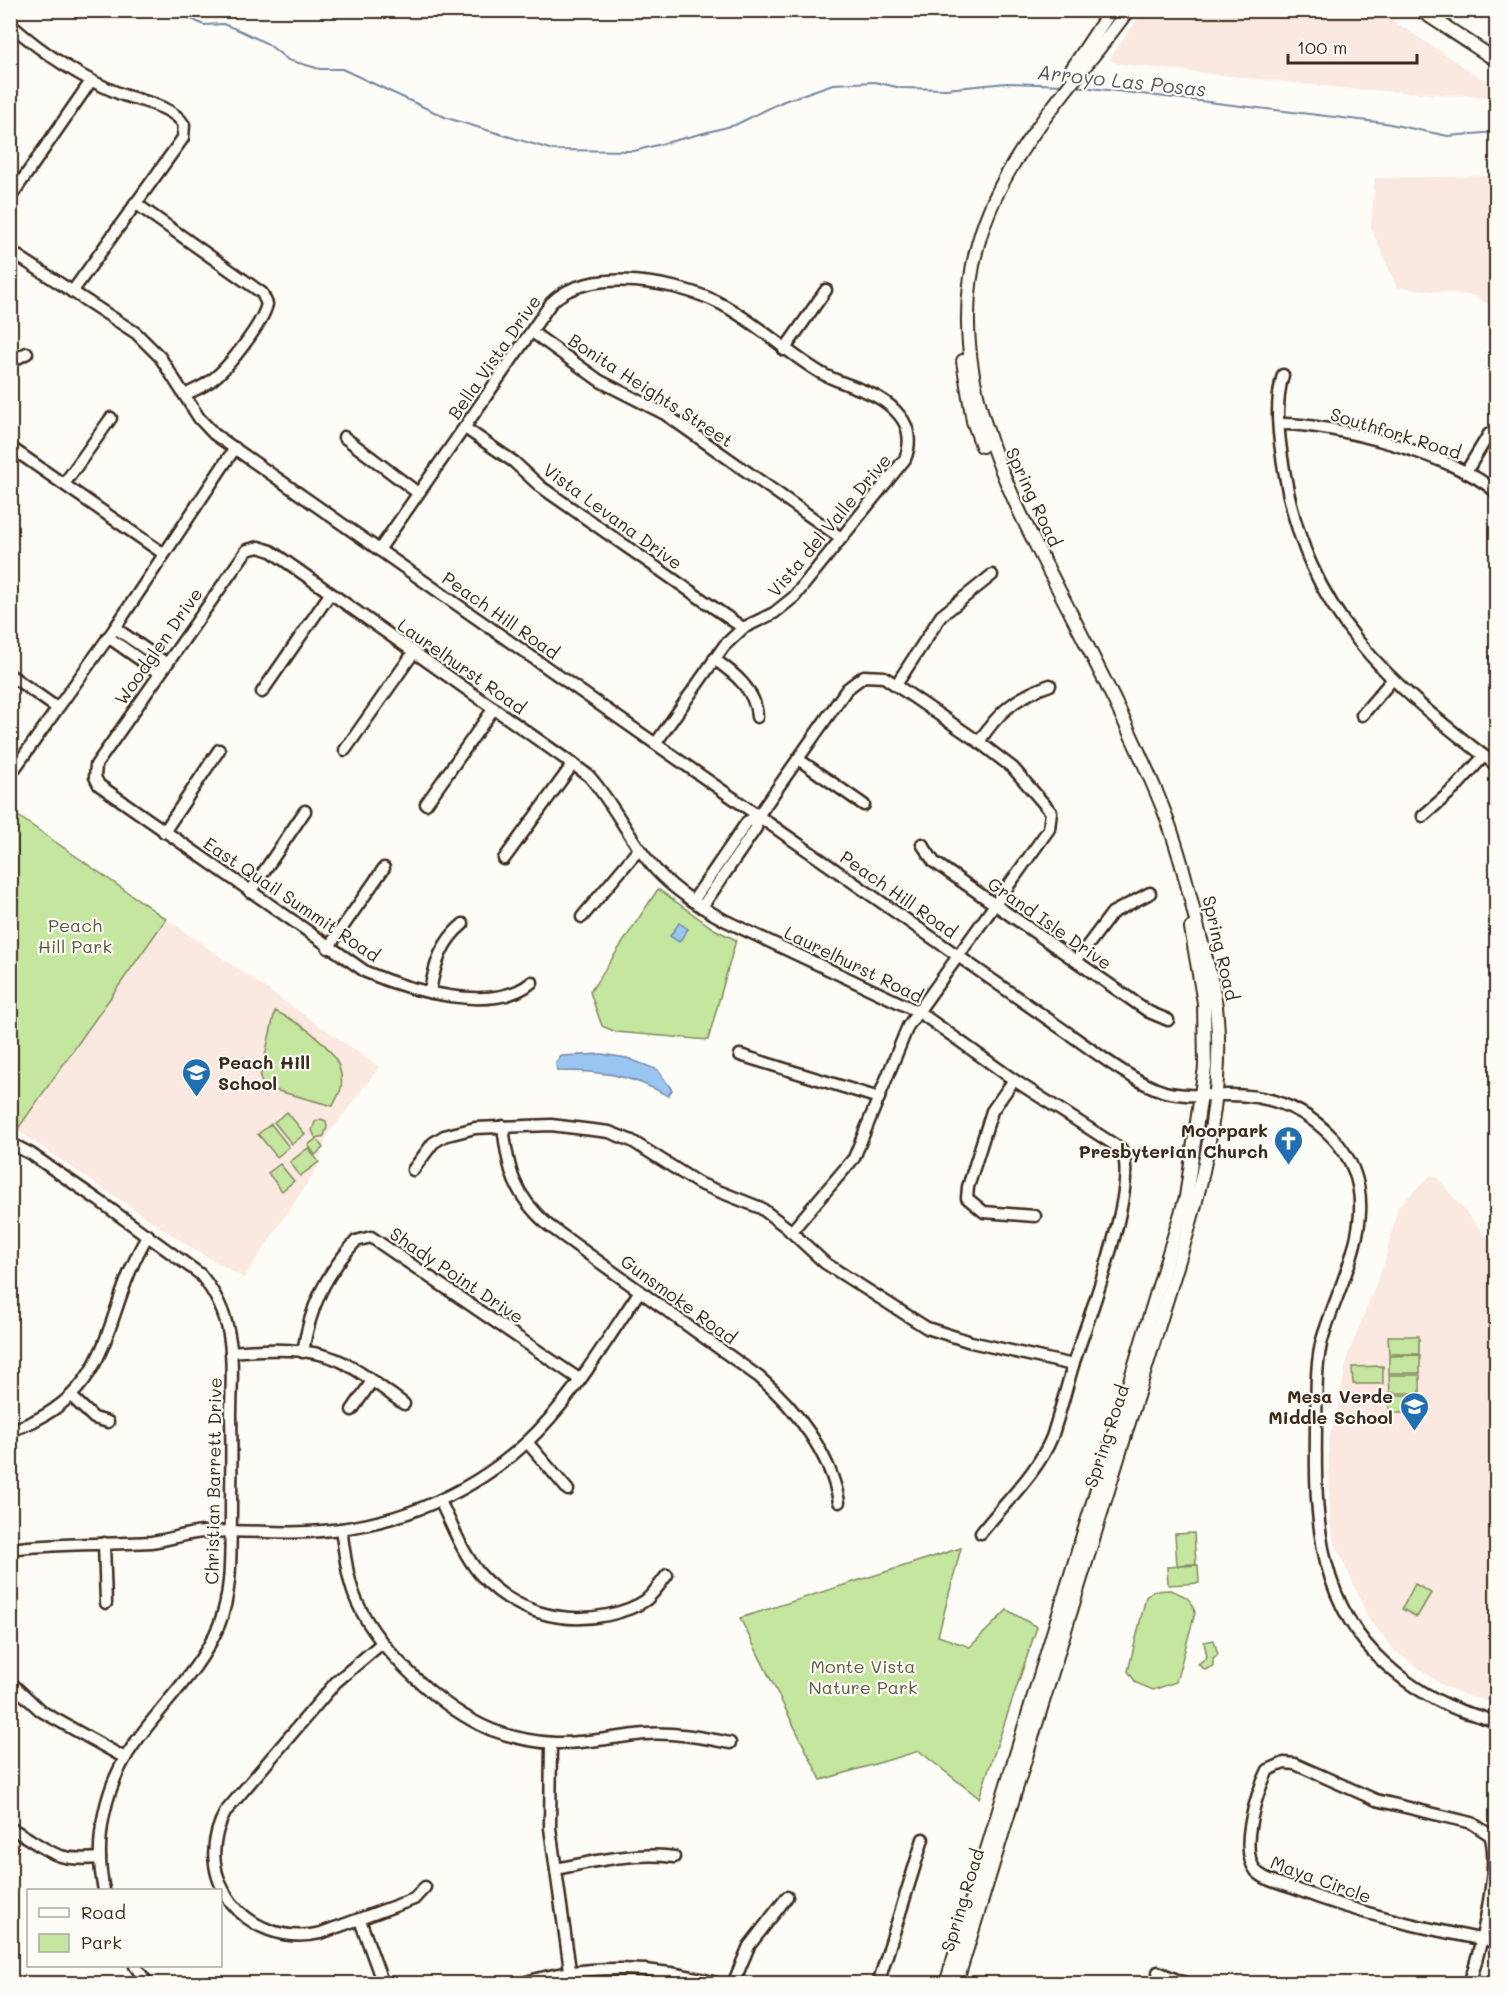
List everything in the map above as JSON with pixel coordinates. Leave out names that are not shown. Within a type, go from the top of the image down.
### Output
[{"type":"main road","name":"Spring Road","points":[[956,1983],[1187,1234],[1204,1168],[1208,1096],[1204,1003],[1185,898],[1164,829],[1099,686],[1005,500],[973,421],[962,352],[961,304],[971,241],[980,213],[994,182],[1075,72],[1111,10]]},
{"type":"main road","name":"Spring Road","points":[[1075,72],[1128,10]]},
{"type":"main road","points":[[1420,10],[1497,60]]},
{"type":"main road","name":"Spring Road","points":[[946,1983],[1177,1231],[1208,1096]]},
{"type":"street","points":[[10,24],[42,51],[91,81],[170,112],[184,126],[183,138],[72,292]]},
{"type":"street","points":[[10,198],[91,81]]},
{"type":"street","points":[[135,203],[262,293],[267,304],[262,316],[227,365],[213,379],[185,395]]},
{"type":"street","name":"Peach Hill Road","points":[[10,251],[136,333],[151,346],[199,418],[214,434],[1054,1024],[1149,1085],[1175,1094],[1252,1096],[1289,1106],[1324,1129],[1350,1162],[1359,1198],[1359,1231],[1322,1341],[1317,1377],[1317,1515],[1326,1568],[1341,1604],[1360,1636],[1390,1668],[1444,1703],[1496,1721]]},
{"type":"street","name":"Bella Vista Drive","points":[[379,550],[551,303],[564,291],[584,283],[615,281],[644,284],[709,298],[726,307],[784,350],[822,373],[877,397]]},
{"type":"street","points":[[784,350],[826,290]]},
{"type":"street","name":"Bonita Heights Street","points":[[532,332],[600,381],[665,414],[841,538]]},
{"type":"street","points":[[10,362],[27,353]]},
{"type":"street","points":[[1282,375],[1279,424],[1287,489],[1309,562],[1350,631],[1392,680],[1497,765]]},
{"type":"street","name":"Vista del Valle Drive","points":[[656,743],[714,659],[743,628],[783,607],[902,464],[908,453],[909,437],[902,419],[877,397]]},
{"type":"street","points":[[64,484],[111,418]]},
{"type":"street","name":"Southfork Road","points":[[1279,424],[1343,431],[1408,450],[1466,472],[1497,492]]},
{"type":"street","name":"Vista Levana Drive","points":[[465,428],[514,462],[541,487],[743,628]]},
{"type":"street","points":[[1466,472],[1489,434]]},
{"type":"street","points":[[344,437],[418,493]]},
{"type":"street","points":[[10,447],[164,554]]},
{"type":"street","points":[[10,775],[115,628],[235,448]]},
{"type":"street","name":"Laurelhurst Road","points":[[255,547],[271,551],[573,764],[600,788],[639,849],[661,875],[697,904],[919,1012],[1014,1080],[1115,1143],[1123,1152],[1125,1162],[1118,1220],[1046,1451],[1018,1491],[981,1533]]},
{"type":"street","name":"Woodglen Drive","points":[[94,771],[110,743],[241,556],[255,547]]},
{"type":"street","points":[[896,685],[941,616],[992,575]]},
{"type":"street","points":[[262,692],[330,594]]},
{"type":"street","points":[[115,628],[166,663]]},
{"type":"street","points":[[108,637],[159,673]]},
{"type":"street","points":[[345,750],[414,652]]},
{"type":"street","points":[[714,659],[754,698],[757,717]]},
{"type":"street","points":[[697,904],[747,822],[758,816],[847,689],[858,679],[874,674],[896,685],[1013,768],[1051,812],[1049,829],[903,1035],[854,1158],[790,1232]]},
{"type":"street","points":[[10,675],[57,708]]},
{"type":"street","points":[[1362,715],[1392,680]]},
{"type":"street","points":[[979,742],[1008,705],[1024,695],[1050,686]]},
{"type":"street","points":[[426,804],[494,708]]},
{"type":"street","points":[[164,832],[219,750]]},
{"type":"street","points":[[1423,816],[1455,788],[1484,756]]},
{"type":"street","points":[[798,759],[864,805]]},
{"type":"street","points":[[504,859],[573,764]]},
{"type":"street","name":"East Quail Summit Road","points":[[94,771],[96,782],[109,794],[354,966],[376,976],[458,997],[496,997],[521,992],[532,982]]},
{"type":"street","points":[[250,892],[304,811]]},
{"type":"street","name":"Grand Isle Drive","points":[[922,844],[934,862],[1149,1012],[1168,1020]]},
{"type":"street","points":[[582,917],[639,849]]},
{"type":"street","points":[[328,948],[384,867]]},
{"type":"street","points":[[1076,961],[1112,913],[1150,893]]},
{"type":"street","points":[[430,991],[438,955],[453,932],[463,924]]},
{"type":"street","points":[[740,1055],[879,1098]]},
{"type":"street","points":[[1014,1080],[992,1111],[968,1187],[967,1198],[984,1212],[1035,1216]]},
{"type":"street","name":"Gunsmoke Road","points":[[503,1126],[508,1167],[524,1201],[548,1225],[759,1377],[782,1398],[822,1456],[836,1482],[839,1502]]},
{"type":"street","points":[[413,1170],[426,1149],[444,1136],[475,1128],[581,1127],[621,1136],[698,1183],[753,1203],[825,1263],[927,1328],[971,1342],[1073,1365]]},
{"type":"street","name":"Christian Barrett Drive","points":[[10,1143],[31,1154],[148,1234],[200,1274],[213,1290],[225,1316],[231,1352],[231,1532],[226,1603],[212,1640],[196,1668],[125,1758],[109,1795],[102,1827],[100,1858],[104,1889]]},
{"type":"street","points":[[10,1431],[59,1408],[88,1377],[102,1354],[125,1280],[148,1234]]},
{"type":"street","name":"Shady Point Drive","points":[[303,1352],[309,1315],[326,1283],[356,1241],[372,1238],[579,1379]]},
{"type":"street","points":[[10,1549],[151,1542],[203,1532],[308,1532],[341,1529],[376,1523],[440,1501],[490,1472],[527,1442],[579,1379],[640,1291]]},
{"type":"street","points":[[231,1352],[303,1352],[345,1363],[404,1404]]},
{"type":"street","points":[[352,1410],[372,1381]]},
{"type":"street","points":[[71,1395],[94,1418],[108,1422]]},
{"type":"street","points":[[527,1442],[568,1490]]},
{"type":"street","points":[[440,1501],[460,1542],[480,1574],[501,1594],[536,1612],[570,1619],[614,1613],[645,1600],[667,1575]]},
{"type":"street","points":[[341,1529],[352,1588],[370,1626],[382,1643],[434,1691],[471,1719],[498,1732],[551,1743],[590,1743],[660,1733],[730,1743]]},
{"type":"street","points":[[104,1543],[106,1603]]},
{"type":"street","points":[[382,1643],[336,1682],[235,1800],[221,1820],[216,1841],[216,1867],[227,1897],[242,1915],[267,1932],[307,1937],[414,1899],[425,1887]]},
{"type":"street","points":[[10,1682],[41,1711],[125,1758]]},
{"type":"street","points":[[551,1743],[549,1800],[556,1869],[572,1978]]},
{"type":"street","name":"Maya Circle","points":[[1482,1939],[1493,1860],[1492,1841],[1486,1832],[1472,1823],[1376,1800],[1295,1764],[1284,1763],[1268,1770],[1252,1814],[1250,1859],[1257,1873],[1335,1904],[1411,1925],[1497,1942]]},
{"type":"street","points":[[10,1828],[42,1850],[59,1856],[100,1858]]},
{"type":"street","points":[[878,1983],[923,1839]]},
{"type":"street","points":[[556,1869],[638,1856],[674,1857]]},
{"type":"street","points":[[733,1983],[748,1946],[787,1897]]},
{"type":"street","points":[[360,1920],[382,1983]]},
{"type":"street","points":[[1469,1983],[1482,1939]]},
{"type":"street","points":[[136,1967],[148,1983]]},
{"type":"street","points":[[520,1983],[653,1970],[720,1983]]},
{"type":"street","points":[[1158,1972],[1187,1983]]},
{"type":"shaded area","points":[[1144,10],[1378,11],[1496,88],[1496,91],[1492,97],[1350,89],[1120,64],[1109,60]]},
{"type":"shaded area","points":[[1496,176],[1496,311],[1477,296],[1397,287],[1371,228],[1375,178]]},
{"type":"shaded area","name":"Peach Hill School","points":[[166,919],[379,1067],[326,1137],[317,1168],[244,1278],[193,1249],[17,1130]]},
{"type":"shaded area","name":"Mesa Verde Middle School","points":[[1431,1175],[1436,1176],[1496,1249],[1496,1703],[1465,1695],[1441,1684],[1395,1651],[1368,1617],[1333,1538],[1330,1521],[1328,1439],[1335,1423],[1348,1355],[1385,1261],[1398,1207]]},
{"type":"green space","name":"Peach Hill Park","points":[[11,811],[166,919],[17,1130],[10,1128]]},
{"type":"green space","points":[[658,889],[714,929],[736,940],[708,1040],[616,1032],[602,1026],[590,992]]},
{"type":"green space","points":[[275,1011],[298,1023],[330,1051],[341,1075],[340,1092],[333,1106],[264,1087],[260,1078]]},
{"type":"green space","points":[[287,1112],[305,1134],[292,1144],[274,1122]]},
{"type":"green space","points":[[321,1119],[326,1121],[327,1127],[324,1136],[316,1138],[323,1148],[315,1155],[308,1145],[316,1139],[312,1130],[315,1122]]},
{"type":"green space","points":[[271,1124],[289,1147],[277,1157],[258,1134]]},
{"type":"green space","points":[[308,1148],[319,1162],[300,1176],[290,1162]]},
{"type":"green space","points":[[280,1164],[294,1181],[282,1191],[268,1173]]},
{"type":"green space","points":[[1388,1336],[1419,1336],[1419,1354],[1389,1354]]},
{"type":"green space","points":[[1420,1355],[1420,1373],[1389,1373],[1389,1356]]},
{"type":"green space","points":[[1383,1366],[1383,1384],[1353,1384],[1352,1367]]},
{"type":"green space","points":[[1389,1375],[1420,1375],[1420,1393],[1390,1393]]},
{"type":"green space","points":[[1389,1395],[1419,1395],[1419,1413],[1389,1413]]},
{"type":"green space","points":[[1194,1533],[1196,1564],[1177,1565],[1175,1534]]},
{"type":"green space","name":"Monte Vista Nature Park","points":[[961,1548],[938,1636],[970,1647],[1007,1610],[1037,1627],[979,1798],[919,1751],[821,1780],[740,1618]]},
{"type":"green space","points":[[1198,1565],[1199,1583],[1168,1585],[1167,1567]]},
{"type":"green space","points":[[1415,1584],[1431,1593],[1417,1617],[1402,1609]]},
{"type":"green space","points":[[1170,1590],[1183,1595],[1190,1601],[1195,1613],[1176,1682],[1153,1690],[1136,1683],[1128,1671],[1146,1597],[1153,1591]]},
{"type":"green space","points":[[1214,1640],[1218,1655],[1213,1658],[1213,1666],[1205,1670],[1198,1664],[1207,1657],[1204,1642]]},
{"type":"water","points":[[679,923],[688,929],[679,942],[670,936]]},
{"type":"water","points":[[602,1054],[627,1058],[658,1070],[672,1090],[668,1096],[628,1078],[587,1072],[557,1071],[556,1063],[561,1056]]},
{"type":"waterway","name":"Arroyo Las Posas","points":[[173,10],[204,25],[223,24],[241,31],[268,44],[288,60],[320,69],[342,69],[447,118],[553,150],[634,151],[735,125],[784,101],[833,84],[875,82],[901,88],[946,89],[1007,83],[1065,85]]},
{"type":"waterway","name":"Arroyo Las Posas","points":[[1074,86],[1385,123],[1448,136],[1496,132]]},
{"type":"place","name":"Peach Hill School","points":[[197,1098]]},
{"type":"place","name":"Moorpark Presbyterian Church","points":[[1289,1166]]},
{"type":"place","name":"Mesa Verde Middle School","points":[[1414,1432]]}]
